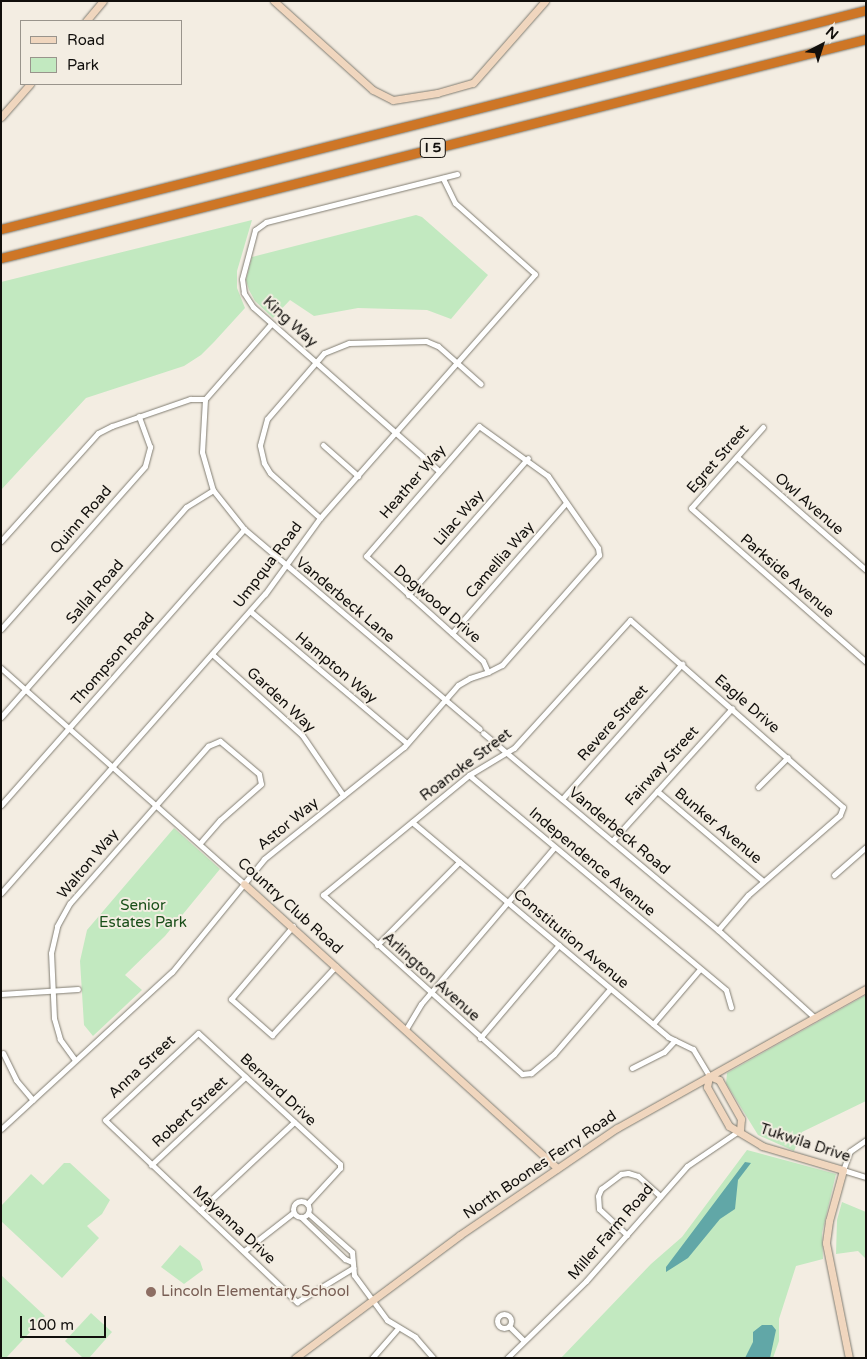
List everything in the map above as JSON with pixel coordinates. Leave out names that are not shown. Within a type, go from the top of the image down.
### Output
[{"type":"highway","name":"I 5","points":[[1,229],[866,10]]},
{"type":"highway","name":"I 5","points":[[1,258],[866,39]]},
{"type":"main road","points":[[87,20],[103,1]]},
{"type":"main road","points":[[274,1],[373,90],[393,100],[437,93],[473,83],[545,1]]},
{"type":"main road","points":[[1,117],[29,85]]},
{"type":"main road","name":"Country Club Road","points":[[244,884],[557,1168]]},
{"type":"main road","name":"North Boones Ferry Road","points":[[295,1358],[557,1168],[616,1128],[866,989]]},
{"type":"main road","name":"Tukwila Drive","points":[[740,1130],[741,1119],[724,1088],[719,1080],[710,1076],[707,1087],[729,1126],[740,1130],[762,1146],[843,1170]]},
{"type":"main road","points":[[843,1170],[829,1221],[826,1244],[849,1358]]},
{"type":"street","name":"King Way","points":[[439,472],[249,303],[242,285],[242,272],[258,227],[273,220],[457,174]]},
{"type":"street","name":"Umpqua Road","points":[[1,893],[250,611],[320,518],[535,274],[455,203],[443,178]]},
{"type":"street","points":[[1,541],[93,437],[112,426],[139,416],[190,399],[205,399],[272,324]]},
{"type":"street","points":[[320,518],[270,473],[264,463],[260,444],[267,419],[315,362],[331,348],[343,344],[421,341],[434,344],[482,384]]},
{"type":"street","name":"Vanderbeck Lane","points":[[205,399],[202,452],[213,490],[244,529],[481,731]]},
{"type":"street","name":"Quinn Road","points":[[1,629],[145,466],[150,447],[139,416]]},
{"type":"street","name":"Heather Way","points":[[366,556],[479,426],[528,458]]},
{"type":"street","name":"Egret Street","points":[[691,508],[763,427]]},
{"type":"street","points":[[323,445],[358,476]]},
{"type":"street","name":"Owl Avenue","points":[[736,457],[866,570]]},
{"type":"street","points":[[528,458],[548,476],[566,503]]},
{"type":"street","name":"Lilac Way","points":[[408,595],[528,458]]},
{"type":"street","name":"Sallal Road","points":[[1,717],[186,507],[213,490]]},
{"type":"street","name":"Astor Way","points":[[1,1129],[180,963],[264,859],[407,744],[458,685],[488,672],[506,661],[600,552],[566,503]]},
{"type":"street","name":"Camellia Way","points":[[452,634],[566,503]]},
{"type":"street","name":"Parkside Avenue","points":[[691,508],[866,662]]},
{"type":"street","name":"Thompson Road","points":[[1,805],[244,529]]},
{"type":"street","name":"Dogwood Drive","points":[[366,556],[483,661],[488,672]]},
{"type":"street","name":"Hampton Way","points":[[250,611],[407,744]]},
{"type":"street","name":"Eagle Drive","points":[[630,620],[839,801],[844,810],[763,881]]},
{"type":"street","name":"Roanoke Street","points":[[323,895],[469,775],[514,748],[630,620]]},
{"type":"street","name":"Garden Way","points":[[212,654],[302,735],[343,795]]},
{"type":"street","name":"Revere Street","points":[[562,799],[682,664]]},
{"type":"street","name":"Country Club Road","points":[[1,668],[244,884]]},
{"type":"street","name":"Fairway Street","points":[[612,841],[732,708]]},
{"type":"street","name":"Vanderbeck Road","points":[[481,731],[739,948],[815,1018]]},
{"type":"street","name":"Walton Way","points":[[75,1060],[57,1032],[51,990],[51,947],[60,919],[70,903],[210,744],[220,741],[259,774],[261,784],[220,820],[200,843]]},
{"type":"street","points":[[758,787],[788,757]]},
{"type":"street","name":"Independence Avenue","points":[[469,775],[726,990],[731,1007]]},
{"type":"street","name":"Bunker Avenue","points":[[657,791],[763,881]]},
{"type":"street","name":"Constitution Avenue","points":[[412,822],[653,1024],[674,1040],[693,1049],[710,1076]]},
{"type":"street","points":[[834,875],[866,847]]},
{"type":"street","points":[[406,1030],[430,993],[554,848]]},
{"type":"street","points":[[376,945],[460,862]]},
{"type":"street","points":[[718,930],[763,881]]},
{"type":"street","name":"Arlington Avenue","points":[[323,895],[515,1070],[525,1074],[537,1069],[560,1048],[610,989]]},
{"type":"street","points":[[292,926],[231,999],[272,1035],[336,966]]},
{"type":"street","points":[[480,1038],[559,945]]},
{"type":"street","points":[[653,1024],[700,969]]},
{"type":"street","points":[[1,994],[78,989]]},
{"type":"street","name":"Bernard Drive","points":[[198,1033],[341,1166],[307,1204]]},
{"type":"street","name":"Anna Street","points":[[105,1120],[198,1033]]},
{"type":"street","points":[[632,1068],[664,1052],[674,1040]]},
{"type":"street","points":[[3,1053],[14,1075],[32,1100]]},
{"type":"street","name":"Robert Street","points":[[151,1165],[245,1077]]},
{"type":"street","name":"Mayanna Drive","points":[[105,1120],[299,1302],[352,1265]]},
{"type":"street","points":[[200,1210],[294,1122]]},
{"type":"street","name":"Miller Farm Road","points":[[507,1358],[584,1284],[692,1162],[740,1130]]},
{"type":"street","points":[[843,1170],[850,1152],[866,1140]]},
{"type":"street","name":"Tukwila Drive","points":[[843,1170],[866,1177]]},
{"type":"street","points":[[627,1235],[599,1208],[598,1196],[601,1189],[621,1174],[628,1173],[638,1176],[660,1196]]},
{"type":"street","points":[[244,1251],[294,1212],[298,1202],[307,1204],[308,1213],[352,1252],[352,1265]]},
{"type":"street","points":[[294,1212],[352,1265],[372,1301],[397,1328],[415,1337],[433,1358]]},
{"type":"street","points":[[301,1217],[308,1213]]},
{"type":"street","points":[[509,1326],[524,1341]]},
{"type":"street","points":[[372,1358],[397,1328]]},
{"type":"green space","points":[[416,215],[422,217],[488,275],[451,319],[427,310],[358,308],[314,316],[290,300],[273,318],[255,301],[249,290],[246,280],[252,257]]},
{"type":"green space","points":[[252,220],[237,271],[237,288],[245,308],[214,342],[201,355],[184,366],[86,398],[1,490],[1,282]]},
{"type":"green space","name":"Senior Estates Park","points":[[174,828],[220,869],[165,936],[125,975],[142,990],[93,1036],[84,1025],[80,961],[87,930]]},
{"type":"green space","points":[[866,995],[866,1101],[802,1132],[794,1151],[758,1135],[726,1083],[727,1073]]},
{"type":"green space","points":[[747,1150],[836,1174],[822,1233],[823,1259],[796,1266],[779,1319],[779,1341],[773,1358],[561,1358],[651,1264],[682,1237]]},
{"type":"green space","points":[[64,1163],[70,1163],[110,1200],[102,1214],[87,1226],[99,1238],[62,1278],[1,1221],[1,1206],[31,1174],[43,1185]]},
{"type":"green space","points":[[842,1202],[866,1212],[866,1259],[858,1251],[836,1254],[837,1220]]},
{"type":"green space","points":[[180,1245],[200,1261],[203,1270],[184,1284],[161,1267]]},
{"type":"green space","points":[[1,1275],[45,1316],[6,1358],[1,1358]]},
{"type":"green space","points":[[91,1313],[112,1332],[89,1358],[83,1358],[65,1341]]},
{"type":"water","points":[[745,1162],[751,1163],[738,1180],[735,1209],[720,1219],[688,1258],[666,1272],[666,1267]]},
{"type":"water","points":[[762,1325],[772,1325],[776,1330],[770,1358],[745,1358],[753,1342],[753,1332]]},
{"type":"place","name":"Lincoln Elementary School","points":[[151,1292]]}]
